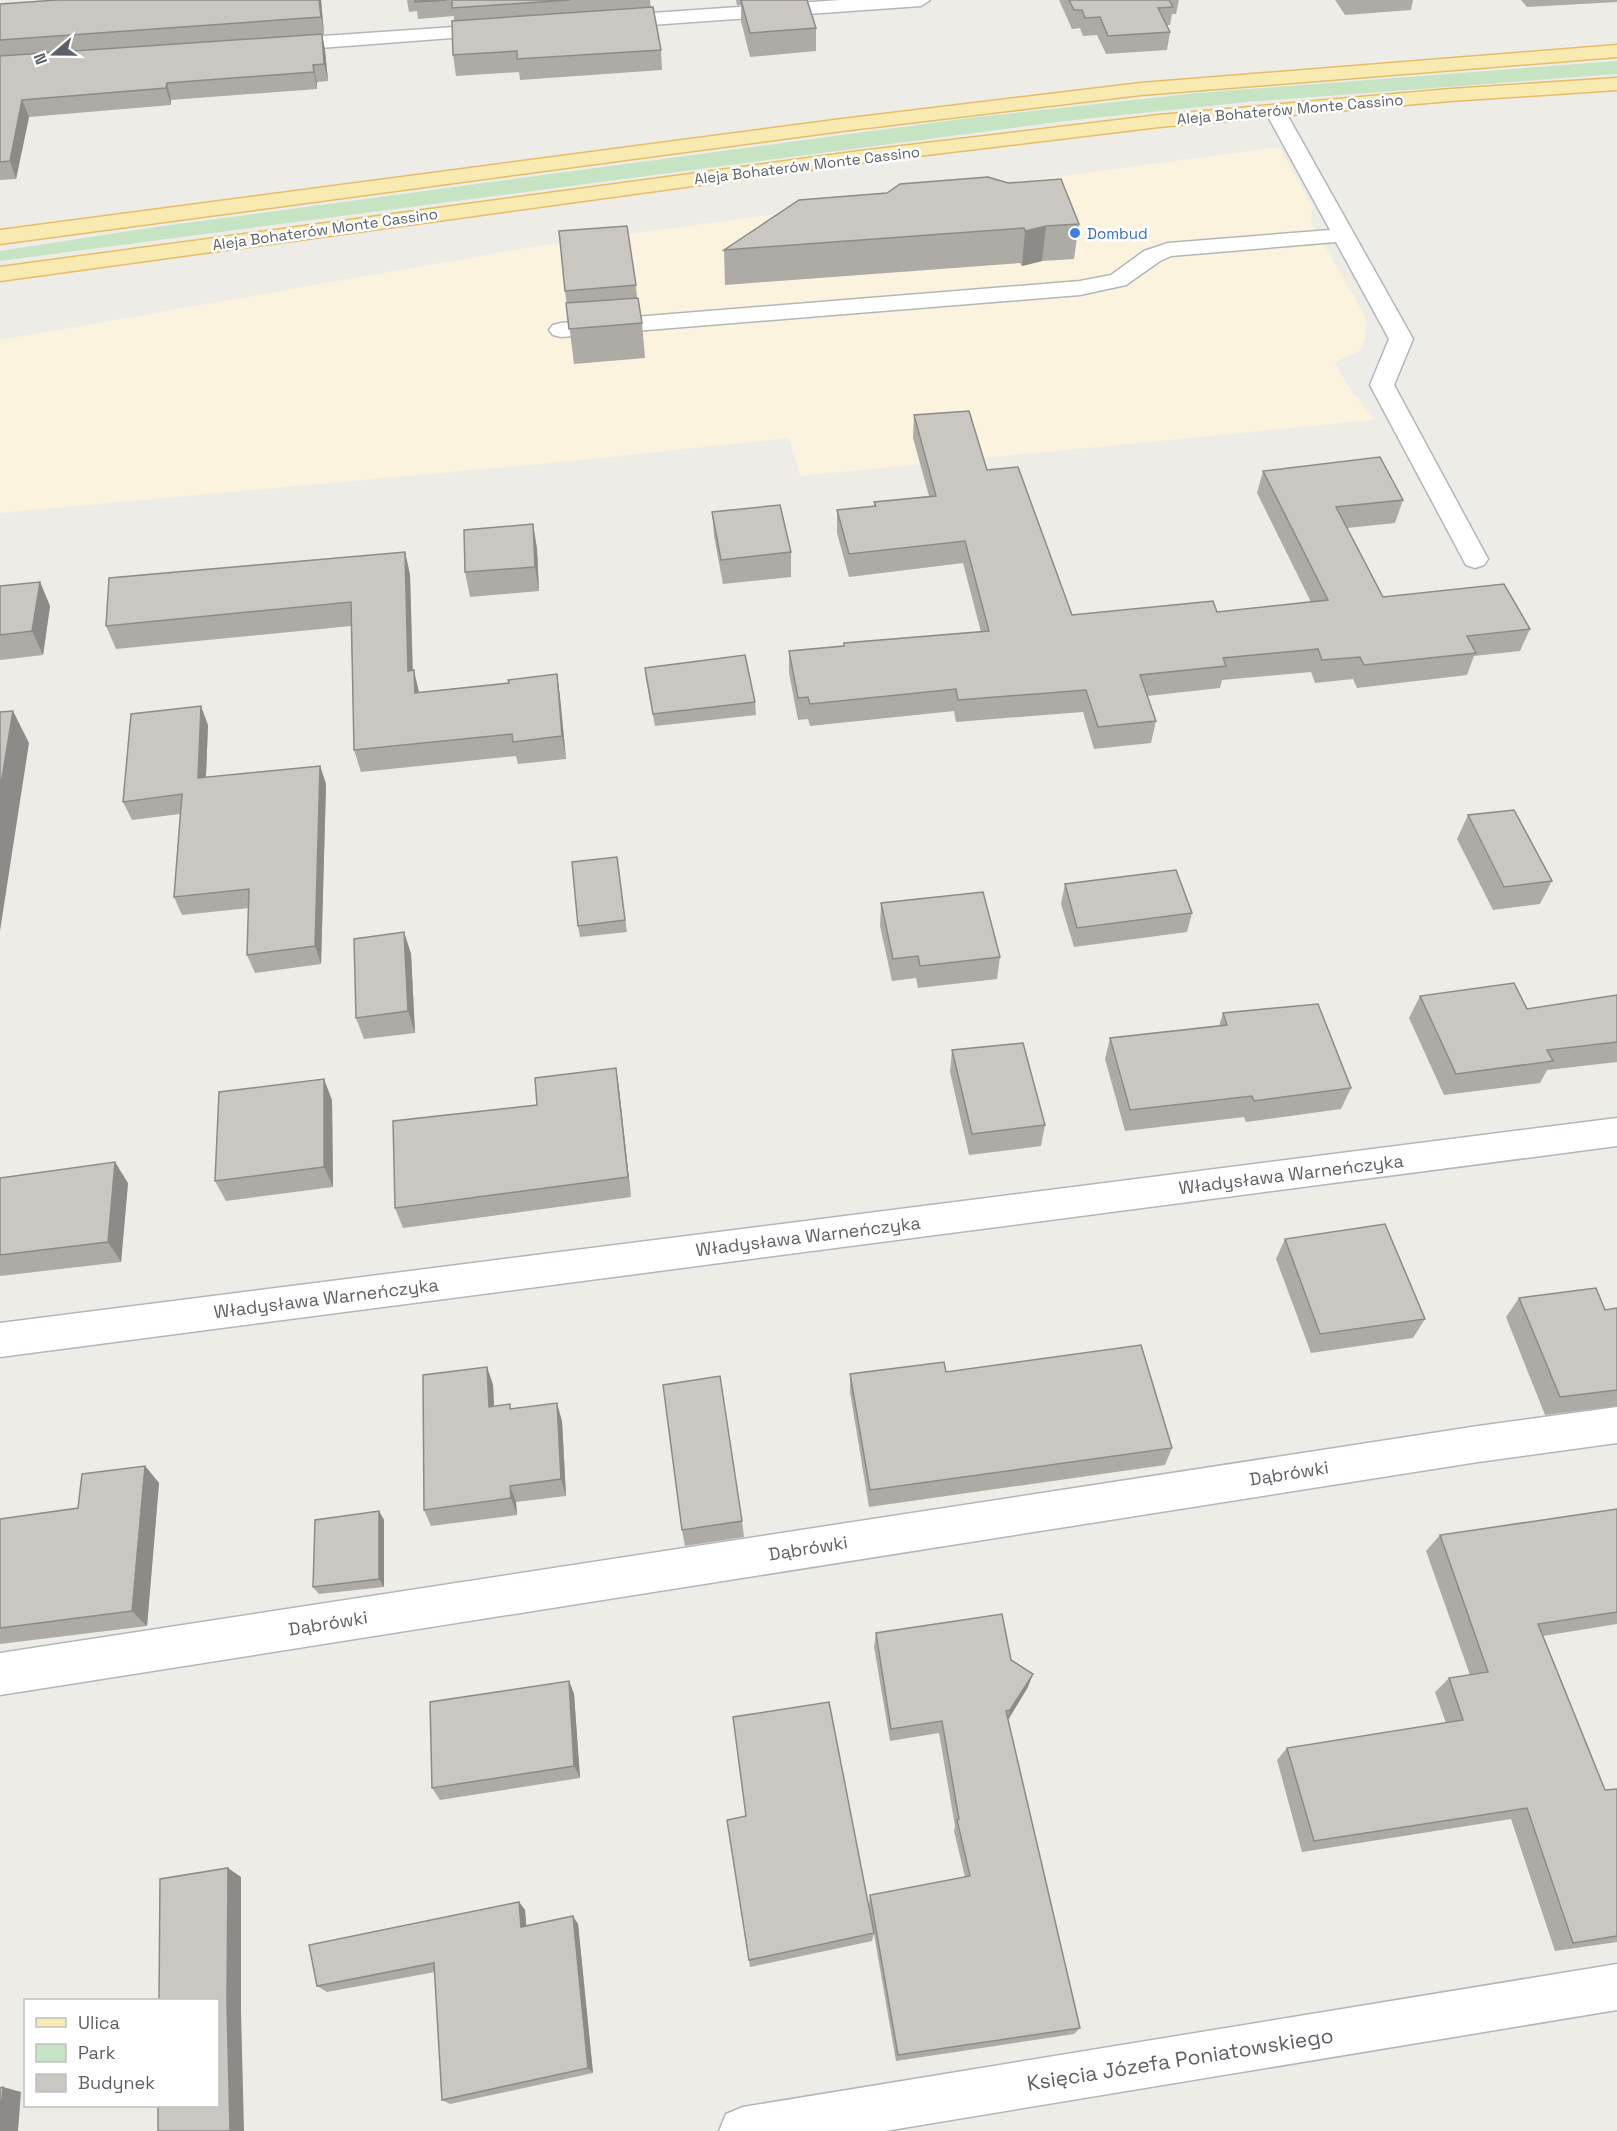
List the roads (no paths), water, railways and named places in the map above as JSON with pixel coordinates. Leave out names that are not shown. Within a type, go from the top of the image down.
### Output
[{"type":"main road","name":"Aleja Bohaterów Monte Cassino","points":[[0,237],[842,125],[1141,89],[1617,51]]},
{"type":"main road","name":"Aleja Bohaterów Monte Cassino","points":[[0,274],[860,157],[1159,121],[1617,84]]},
{"type":"street","points":[[586,24],[921,0]]},
{"type":"street","points":[[263,47],[514,29]]},
{"type":"street","points":[[1275,111],[1401,339],[1382,385],[1475,559]]},
{"type":"street","points":[[561,330],[1080,288],[1118,280],[1152,256],[1168,250],[1344,235]]},
{"type":"street","name":"Władysława Warneńczyka","points":[[0,1340],[1617,1132]]},
{"type":"street","name":"Dąbrówki","points":[[0,1674],[1466,1446],[1617,1425]]},
{"type":"street","name":"Księcia Józefa Poniatowskiego","points":[[743,2131],[1617,1987]]},
{"type":"place","name":"Dombud","points":[[1075,233]]}]
